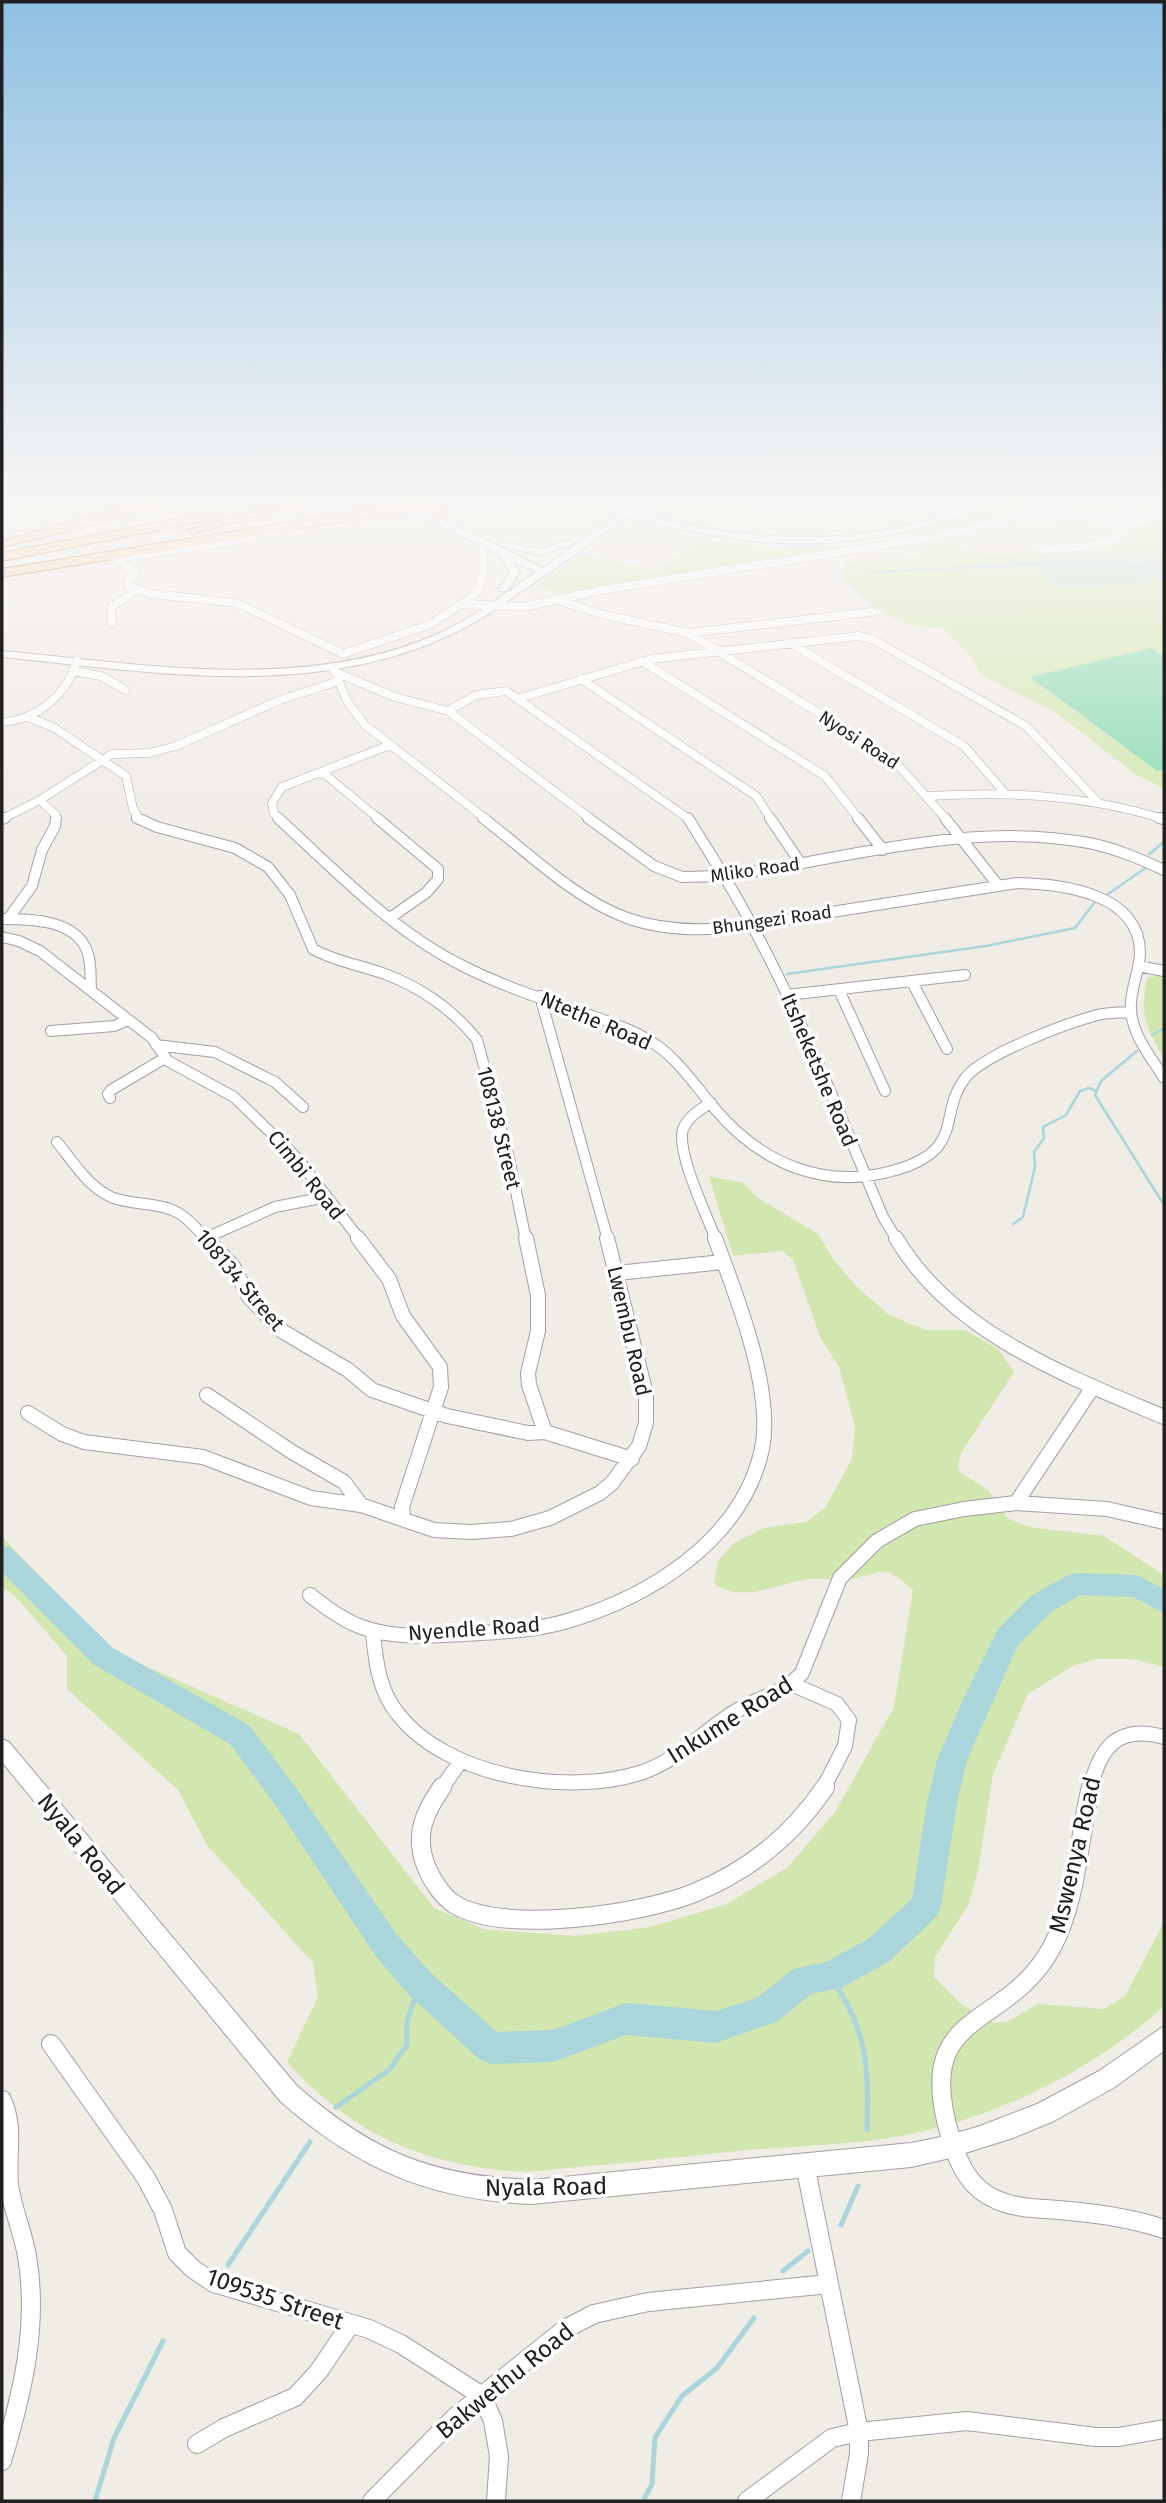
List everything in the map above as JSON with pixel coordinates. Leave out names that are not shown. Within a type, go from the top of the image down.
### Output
[{"type":"street","points":[[111,613],[112,623]]},
{"type":"street","points":[[257,613],[343,654],[431,624],[448,613]]},
{"type":"street","points":[[2,819],[40,800],[115,753],[149,753],[176,746],[336,673],[437,632],[467,613]]},
{"type":"street","points":[[378,656],[441,636],[482,613]]},
{"type":"street","points":[[595,613],[688,633],[865,613]]},
{"type":"street","name":"Nyosi Road","points":[[688,633],[891,757],[928,796],[997,884]]},
{"type":"street","points":[[520,698],[642,661],[847,636],[872,639],[1026,726],[1097,801]]},
{"type":"street","points":[[789,643],[964,746],[1004,792]]},
{"type":"street","points":[[2,654],[75,666],[336,673],[395,697],[448,710]]},
{"type":"street","points":[[642,661],[825,776],[883,850]]},
{"type":"street","points":[[75,666],[101,676],[125,690]]},
{"type":"street","points":[[2,722],[15,722],[27,717],[64,689],[75,666]]},
{"type":"street","name":"Bhungezi Road","points":[[336,673],[347,701],[359,718],[571,886],[608,910],[645,923],[675,928],[711,929],[997,884],[1049,883],[1100,898],[1123,913],[1137,932],[1140,953],[1130,1012]]},
{"type":"street","points":[[581,679],[756,796],[801,864]]},
{"type":"street","name":"Itsheketshe Road","points":[[448,710],[463,701],[499,690],[520,698],[682,812],[753,924],[787,995],[883,1217],[911,1264],[940,1293],[1000,1340],[1093,1387],[1164,1417]]},
{"type":"street","name":"Mliko Road","points":[[448,710],[524,771],[661,870],[682,877],[725,876],[961,838],[1023,835],[1071,840],[1125,853],[1164,870]]},
{"type":"street","points":[[27,717],[53,727],[125,776],[129,784],[131,809],[139,820],[247,854]]},
{"type":"street","name":"Ntethe Road","points":[[390,745],[291,782],[278,790],[271,806],[274,814],[390,918],[436,953],[464,967],[647,1038],[683,1069],[749,1145],[779,1163],[811,1173],[865,1177],[913,1163],[928,1156],[944,1141],[952,1123],[960,1086],[972,1070],[983,1062],[996,1054],[1096,1016],[1130,1012]]},
{"type":"street","points":[[322,772],[438,869],[438,879],[427,892],[390,918]]},
{"type":"street","points":[[928,796],[1004,792],[1097,801],[1164,819]]},
{"type":"street","points":[[5,919],[32,886],[44,845],[55,826],[56,815],[40,800]]},
{"type":"street","name":"108138 Street","points":[[247,854],[270,866],[281,881],[302,922],[303,948],[399,981],[448,1010],[466,1025],[477,1040],[509,1158],[538,1295],[538,1331],[528,1373],[528,1385],[545,1432]]},
{"type":"street","points":[[5,919],[52,925],[78,936],[87,949],[91,990]]},
{"type":"street","name":"Cimbi Road","points":[[2,937],[34,948],[91,990],[126,1021],[152,1038],[165,1058],[238,1100],[298,1159],[389,1279],[403,1316],[440,1367],[441,1387],[402,1507],[403,1517]]},
{"type":"street","points":[[1138,965],[1164,971]]},
{"type":"street","points":[[787,995],[965,975]]},
{"type":"street","points":[[912,982],[947,1049]]},
{"type":"street","points":[[839,990],[884,1091]]},
{"type":"street","name":"Lwembu Road","points":[[28,1413],[62,1434],[84,1442],[203,1457],[311,1498],[361,1504],[403,1517],[422,1527],[449,1531],[494,1531],[530,1525],[586,1503],[612,1483],[632,1459],[643,1435],[647,1409],[641,1368],[540,996]]},
{"type":"street","points":[[1130,1012],[1143,1044],[1164,1078]]},
{"type":"street","points":[[51,1031],[111,1027],[126,1021]]},
{"type":"street","points":[[156,1045],[215,1052],[275,1082],[303,1107]]},
{"type":"street","points":[[110,1098],[108,1094],[111,1090],[165,1058]]},
{"type":"street","name":"Nyendle Road","points":[[310,1595],[339,1618],[373,1634],[437,1635],[515,1630],[574,1618],[617,1603],[654,1585],[719,1533],[739,1505],[752,1479],[761,1453],[765,1427],[757,1372],[723,1262],[681,1144],[687,1121],[710,1103]]},
{"type":"street","name":"108134 Street","points":[[57,1142],[87,1179],[102,1192],[120,1199],[172,1209],[183,1215],[208,1237],[233,1266],[249,1297],[282,1332],[348,1370],[379,1394],[447,1416],[528,1433],[545,1432]]},
{"type":"street","points":[[208,1237],[275,1207],[326,1197]]},
{"type":"street","points":[[617,1273],[723,1262]]},
{"type":"street","points":[[1016,1503],[1093,1387]]},
{"type":"street","points":[[207,1395],[292,1452],[344,1482],[361,1504]]},
{"type":"street","points":[[545,1432],[632,1459]]},
{"type":"street","name":"Inkume Road","points":[[373,1634],[374,1661],[381,1684],[394,1707],[415,1732],[433,1747],[460,1762],[523,1779],[579,1783],[639,1774],[679,1752],[738,1710],[794,1685],[802,1673],[840,1578],[877,1541],[915,1519],[938,1513],[1016,1503],[1107,1509],[1164,1522]]},
{"type":"street","points":[[460,1762],[426,1814],[419,1844],[431,1877],[456,1904],[493,1915],[551,1918],[597,1916],[654,1906],[716,1882],[765,1853],[788,1833],[823,1792],[847,1745],[851,1732],[848,1717],[832,1700],[794,1685]]},
{"type":"street","name":"Mswenya Road","points":[[1164,1737],[1132,1732],[1107,1746],[1095,1768],[1068,1896],[1054,1945],[1035,1973],[962,2033],[948,2048],[942,2062],[940,2088],[954,2147],[974,2185],[996,2200],[1010,2204],[1079,2211],[1164,2229]]},
{"type":"street","name":"Nyala Road","points":[[2,1748],[277,2081],[328,2129],[383,2162],[431,2180],[477,2189],[520,2192],[609,2186],[911,2155],[954,2147],[1049,2112],[1081,2096],[1164,2037]]},
{"type":"street","name":"109535 Street","points":[[51,2044],[132,2156],[157,2198],[177,2253],[193,2269],[214,2283],[369,2329],[401,2344],[482,2396]]},
{"type":"street","points":[[2,2099],[12,2126],[9,2184],[27,2259],[29,2351],[24,2387],[2,2461]]},
{"type":"street","points":[[805,2165],[859,2432],[859,2454],[851,2501]]},
{"type":"street","name":"Bakwethu Road","points":[[372,2501],[455,2417],[565,2329],[594,2314],[648,2302],[829,2284]]},
{"type":"street","points":[[197,2444],[224,2428],[295,2397],[319,2371],[350,2325]]},
{"type":"street","points":[[482,2396],[493,2421],[499,2456],[496,2501]]},
{"type":"street","points":[[747,2501],[832,2438],[859,2432],[967,2421],[1096,2437],[1119,2437],[1164,2429]]},
{"type":"green space","points":[[885,613],[1164,613],[1164,656],[1152,648],[1031,678],[1157,771],[1164,770],[1164,788],[1138,776],[1055,712],[980,674],[974,660],[944,629],[912,624]]},
{"type":"green space","points":[[1152,648],[1164,656],[1164,770],[1157,771],[1030,677]]},
{"type":"green space","points":[[1164,976],[1164,1059],[1148,1028],[1144,1012],[1147,978]]},
{"type":"green space","points":[[709,1176],[743,1183],[758,1198],[818,1234],[834,1260],[857,1287],[888,1314],[925,1330],[965,1330],[998,1349],[1014,1372],[961,1453],[958,1466],[960,1472],[988,1490],[1008,1518],[1029,1527],[1104,1536],[1164,1575],[1164,1667],[1133,1659],[1096,1659],[1073,1666],[1028,1694],[993,1774],[978,1871],[968,1905],[935,1957],[934,1977],[961,2004],[994,2023],[1007,2022],[1038,2004],[1104,2009],[1125,1996],[1164,1922],[1164,2006],[1107,2051],[1042,2089],[972,2118],[901,2136],[526,2172],[490,2169],[425,2155],[394,2143],[338,2110],[287,2062],[318,1997],[313,1963],[207,1845],[178,1790],[67,1689],[67,1656],[14,1595],[2,1588],[2,1537],[114,1652],[299,1734],[434,1908],[483,1929],[576,1936],[650,1927],[727,1904],[788,1867],[835,1812],[894,1707],[913,1590],[888,1572],[839,1580],[807,1579],[748,1592],[737,1592],[714,1584],[718,1561],[734,1543],[763,1528],[806,1522],[825,1508],[852,1459],[855,1427],[839,1367],[821,1339],[793,1260],[782,1251],[733,1256]]},
{"type":"waterway","points":[[1149,854],[1164,842]]},
{"type":"waterway","points":[[1108,894],[1147,867]]},
{"type":"waterway","points":[[787,974],[986,946],[1075,928],[1095,902]]},
{"type":"waterway","points":[[1152,1035],[1164,1028]]},
{"type":"waterway","points":[[1137,1051],[1101,1081],[1095,1095],[1164,1205]]},
{"type":"waterway","points":[[1013,1224],[1023,1217],[1035,1167],[1034,1152],[1044,1138],[1043,1127],[1066,1115],[1080,1091],[1089,1088],[1096,1091]]},
{"type":"waterway","points":[[2,1555],[103,1656],[240,1735],[284,1794],[386,1945],[420,1984],[491,2048],[553,2046],[626,2019],[716,2027],[767,2010],[804,1980],[830,1977],[879,1950],[926,1906],[942,1803],[952,1760],[980,1693],[1008,1637],[1041,1604],[1076,1584],[1137,1586],[1164,1602]]},
{"type":"waterway","points":[[830,1977],[852,2014],[864,2050],[867,2130]]},
{"type":"waterway","points":[[336,2107],[389,2070],[407,2045],[407,2021],[420,1984]]},
{"type":"waterway","points":[[228,2265],[310,2142]]},
{"type":"waterway","points":[[841,2225],[858,2186]]},
{"type":"waterway","points":[[783,2271],[808,2251]]},
{"type":"waterway","points":[[643,2501],[652,2484],[655,2437],[682,2396],[717,2368],[754,2318]]},
{"type":"waterway","points":[[95,2501],[114,2438],[163,2341]]}]
